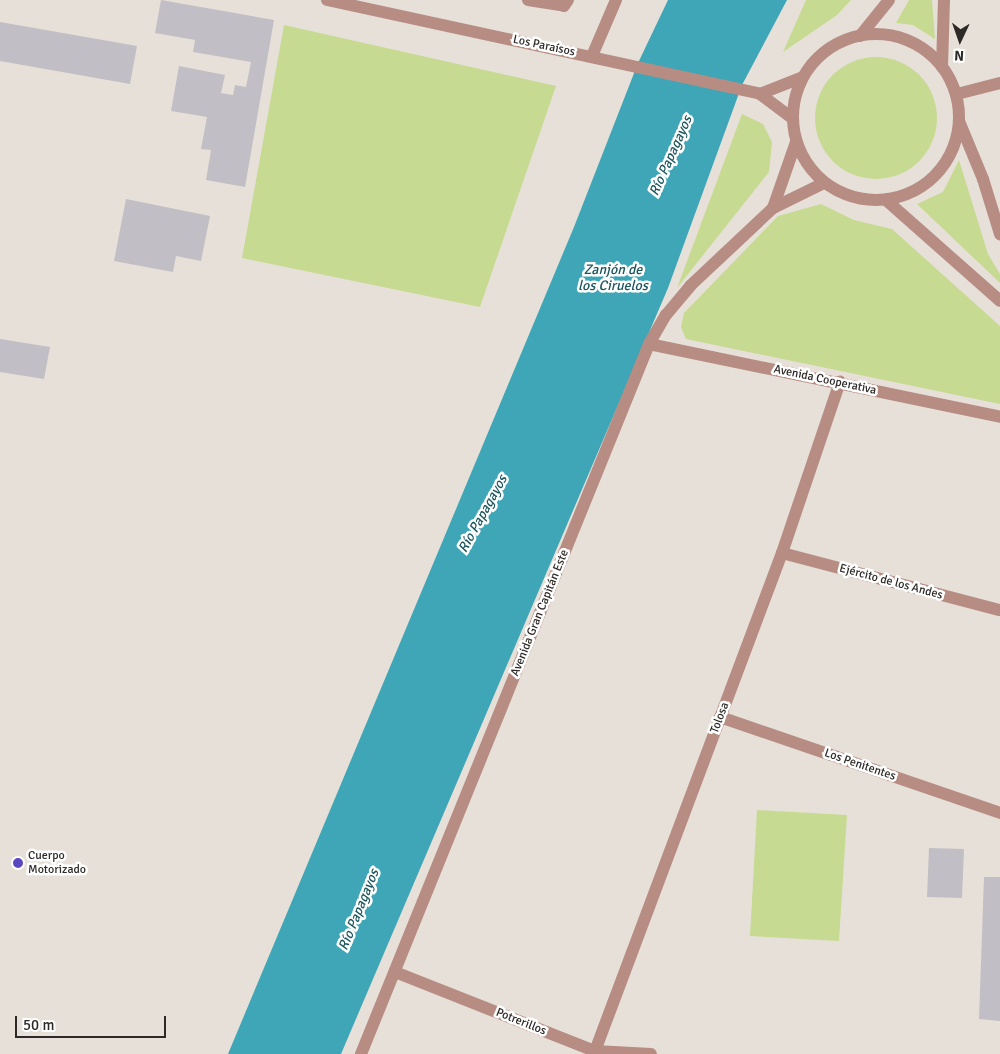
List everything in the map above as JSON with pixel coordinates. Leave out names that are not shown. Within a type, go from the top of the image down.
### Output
[{"type":"street","name":"Los Paraísos","points":[[327,0],[609,59],[760,94],[792,118]]},
{"type":"street","points":[[528,0],[564,6],[568,0]]},
{"type":"street","points":[[592,56],[616,0]]},
{"type":"street","points":[[860,36],[889,0]]},
{"type":"street","points":[[942,67],[944,0]]},
{"type":"street","points":[[883,35],[906,40],[926,51],[942,67],[957,94],[959,121],[955,144],[944,165],[928,182],[908,194],[886,200],[850,196],[824,183],[807,164],[796,142],[792,118],[795,97],[803,77],[818,58],[830,48],[860,36],[883,35]]},
{"type":"street","points":[[760,94],[803,77]]},
{"type":"street","points":[[957,94],[1000,83]]},
{"type":"street","points":[[959,121],[983,179],[1000,234]]},
{"type":"street","name":"Avenida Gran Capitán Este","points":[[773,208],[796,142]]},
{"type":"street","points":[[983,179],[1000,206]]},
{"type":"street","name":"Avenida Gran Capitán Este","points":[[362,1054],[649,344],[666,315],[690,286],[773,208],[824,183]]},
{"type":"street","points":[[886,200],[1000,301]]},
{"type":"street","name":"Avenida Cooperativa","points":[[649,344],[840,382],[1000,418]]},
{"type":"street","name":"Tolosa","points":[[594,1051],[782,553],[840,382]]},
{"type":"street","name":"Ejército de los Andes","points":[[782,553],[1000,610]]},
{"type":"street","name":"Los Penitentes","points":[[720,717],[1000,813]]},
{"type":"street","name":"Potrerillos","points":[[395,972],[594,1051],[651,1054]]},
{"type":"green space","points":[[806,0],[851,0],[837,15],[783,52]]},
{"type":"green space","points":[[909,0],[932,0],[935,39],[913,25],[896,23]]},
{"type":"green space","points":[[284,25],[556,86],[480,307],[242,258]]},
{"type":"green space","points":[[876,57],[900,61],[919,75],[933,94],[937,118],[933,142],[919,161],[900,175],[876,179],[852,175],[833,161],[819,142],[815,118],[819,94],[833,75],[852,61]]},
{"type":"green space","points":[[742,114],[763,124],[772,142],[769,172],[677,288]]},
{"type":"green space","points":[[959,160],[988,254],[1000,274],[1000,283],[917,204],[943,192]]},
{"type":"green space","points":[[821,204],[854,220],[892,229],[1000,326],[1000,404],[686,339],[681,327],[684,313],[778,216]]},
{"type":"green space","points":[[757,810],[847,815],[839,941],[750,936]]},
{"type":"water","name":"Zanjón de los Ciruelos","points":[[668,0],[787,0],[742,85],[668,288],[341,1054],[228,1054],[574,227],[638,63]]},
{"type":"building","points":[[161,0],[274,20],[245,187],[206,180],[211,150],[201,149],[207,117],[171,111],[179,66],[225,75],[221,93],[233,95],[235,85],[246,87],[251,62],[193,52],[195,40],[155,33]]},
{"type":"building","points":[[0,22],[137,46],[130,84],[0,61]]},
{"type":"building","points":[[126,199],[210,216],[201,261],[176,256],[173,272],[114,261]]},
{"type":"building","points":[[0,339],[50,347],[44,379],[0,372]]},
{"type":"building","points":[[929,848],[964,849],[962,898],[927,897]]},
{"type":"building","points":[[984,877],[1000,877],[1000,1021],[979,1019]]},
{"type":"place","name":"Cuerpo Motorizado","points":[[18,863]]},
{"type":"water label","name":"Río Papagayos","points":[[671,156]]},
{"type":"water label","name":"Río Papagayos","points":[[483,514]]},
{"type":"water label","name":"Río Papagayos","points":[[359,910]]}]
